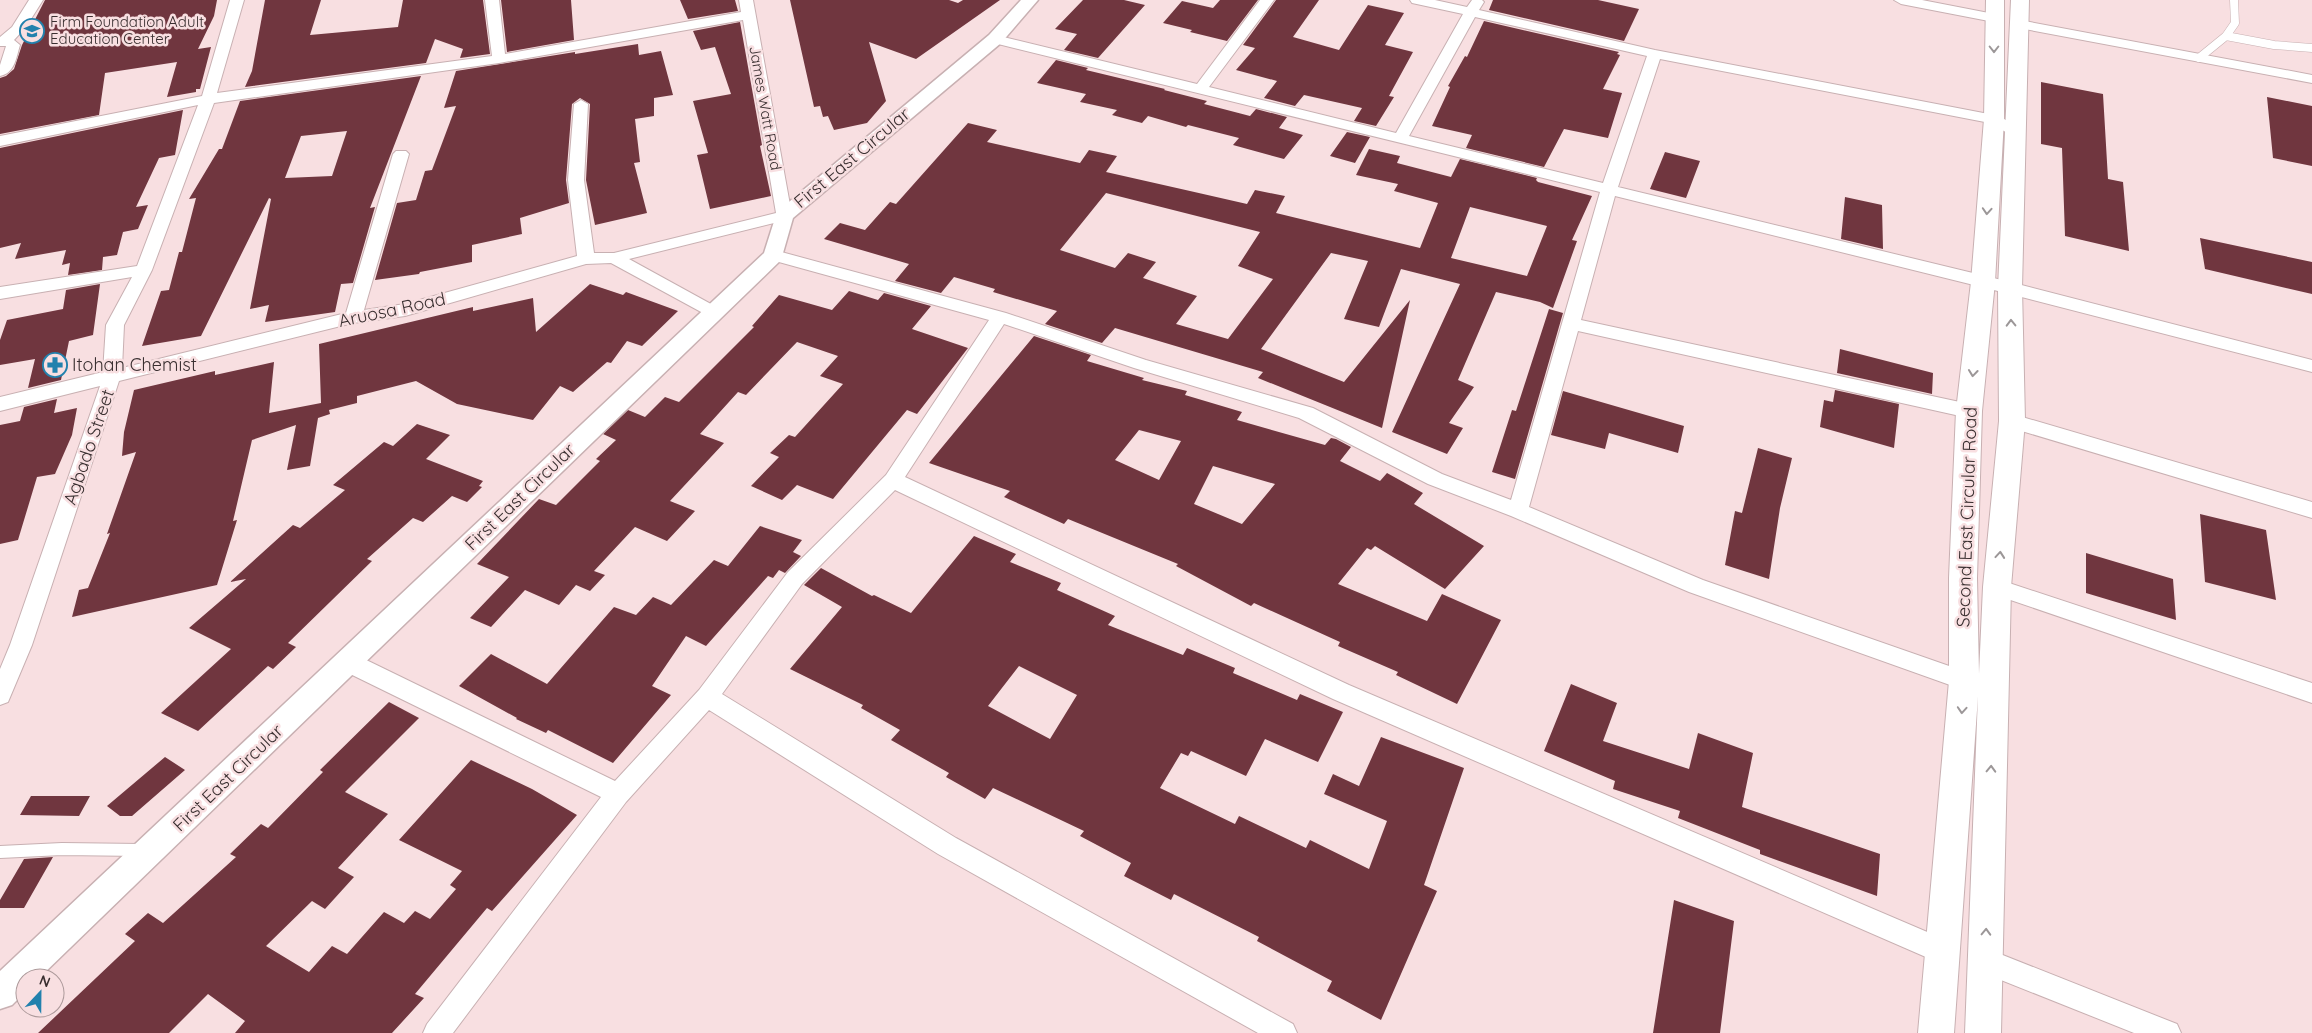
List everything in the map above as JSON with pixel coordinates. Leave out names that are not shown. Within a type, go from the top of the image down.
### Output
[{"type":"main road","name":"Second East Circular Road","points":[[1983,1033],[1997,588],[2012,421],[2005,126],[2007,10]]},
{"type":"main road","name":"Second East Circular Road","points":[[1936,1033],[1944,952],[1964,681],[1963,578],[1969,411],[1982,282],[2005,126]]},
{"type":"street","points":[[3,41],[19,28],[36,0]]},
{"type":"street","name":"Agbado Street","points":[[0,695],[21,645],[112,376],[115,325],[144,270],[208,99],[237,0]]},
{"type":"street","points":[[492,0],[499,59]]},
{"type":"street","name":"James Watt Road","points":[[746,0],[784,216]]},
{"type":"street","name":"First East Circular","points":[[0,993],[774,255],[784,216],[995,39],[1030,0]]},
{"type":"street","points":[[1200,90],[1267,0]]},
{"type":"street","points":[[1416,0],[1475,6],[1655,54],[2005,126]]},
{"type":"street","points":[[1901,0],[2007,10],[2199,58],[2312,79]]},
{"type":"street","points":[[1400,139],[1475,6]]},
{"type":"street","points":[[0,141],[208,99],[499,59],[749,15]]},
{"type":"street","points":[[995,39],[2010,288],[2312,366]]},
{"type":"street","points":[[0,72],[7,66],[14,45],[3,41]]},
{"type":"street","points":[[1518,511],[1608,190],[1655,54]]},
{"type":"street","points":[[581,104],[576,180],[586,259]]},
{"type":"street","points":[[353,317],[401,154]]},
{"type":"street","name":"Aruosa Road","points":[[0,404],[353,317],[405,310],[586,259],[614,258],[784,216]]},
{"type":"street","points":[[774,255],[1000,317],[1140,364],[1306,413],[1435,479],[1518,511],[1696,586],[1964,681]]},
{"type":"street","points":[[614,258],[714,313]]},
{"type":"street","points":[[0,294],[144,270]]},
{"type":"street","points":[[436,1033],[618,794],[707,697],[795,578],[893,480],[1000,317]]},
{"type":"street","points":[[1571,324],[1969,411]]},
{"type":"street","points":[[2012,421],[2312,510]]},
{"type":"street","points":[[893,480],[1341,692],[1944,952]]},
{"type":"street","points":[[1997,588],[2312,693]]},
{"type":"street","points":[[0,650],[21,645]]},
{"type":"street","points":[[348,662],[618,794]]},
{"type":"street","points":[[707,697],[947,846],[1284,1033]]},
{"type":"street","points":[[1985,961],[2168,1033]]},
{"type":"lane","points":[[2199,58],[2226,36],[2235,23],[2234,0]]},
{"type":"lane","points":[[2226,36],[2274,45],[2312,48]]},
{"type":"lane","points":[[0,852],[62,849],[152,850]]},
{"type":"building","points":[[45,0],[217,0],[214,16],[198,49],[211,47],[200,89],[196,89],[196,92],[167,97],[177,62],[105,73],[99,115],[0,134],[0,78],[6,76],[14,69],[22,45]]},
{"type":"building","points":[[265,0],[321,0],[310,35],[398,27],[403,0],[483,0],[490,54],[460,58],[463,49],[435,39],[426,63],[245,87],[252,71]]},
{"type":"building","points":[[501,0],[571,0],[574,40],[507,52]]},
{"type":"building","points":[[680,0],[735,0],[738,11],[688,19]]},
{"type":"building","points":[[790,0],[949,0],[958,3],[963,0],[1000,0],[916,59],[869,42],[886,101],[867,123],[834,130],[828,116],[823,117],[820,106],[814,107]]},
{"type":"building","points":[[1083,0],[1124,0],[1145,5],[1098,58],[1064,50],[1077,34],[1055,29]]},
{"type":"building","points":[[1220,0],[1258,0],[1227,41],[1163,23],[1182,1],[1213,8]]},
{"type":"building","points":[[1276,0],[1319,0],[1293,37],[1339,50],[1368,5],[1404,13],[1385,45],[1413,52],[1389,96],[1394,97],[1376,126],[1354,121],[1362,108],[1304,95],[1295,106],[1264,98],[1277,81],[1236,70],[1255,48],[1243,45]]},
{"type":"building","points":[[1493,0],[1598,0],[1639,9],[1624,41],[1489,10]]},
{"type":"building","points":[[1484,21],[1619,52],[1617,54],[1620,55],[1603,89],[1622,93],[1608,138],[1564,129],[1544,167],[1466,148],[1472,135],[1432,126],[1450,87],[1448,86],[1465,56],[1467,57]]},
{"type":"building","points":[[740,22],[762,145],[760,146],[771,196],[710,209],[697,155],[708,153],[693,101],[731,94],[715,47],[701,50],[693,31]]},
{"type":"building","points":[[638,44],[639,55],[661,51],[673,95],[654,98],[654,116],[635,119],[640,162],[634,163],[647,213],[595,225],[586,180],[590,104],[580,98],[572,104],[566,180],[569,203],[520,218],[522,234],[472,245],[472,262],[420,272],[419,274],[375,280],[397,203],[416,200],[425,171],[432,170],[456,106],[444,108],[456,71]]},
{"type":"building","points":[[1056,60],[1088,68],[1086,70],[1207,101],[1204,104],[1250,116],[1256,109],[1287,117],[1279,128],[1303,135],[1284,159],[1233,145],[1239,138],[1188,125],[1186,127],[1148,116],[1142,123],[1112,115],[1117,110],[1080,102],[1086,94],[1037,83]]},
{"type":"building","points":[[421,76],[370,208],[375,207],[353,283],[341,284],[335,312],[265,322],[269,305],[250,309],[271,199],[269,198],[201,336],[142,346],[161,291],[169,290],[179,252],[182,252],[196,198],[189,199],[219,149],[222,149],[240,101]],"holes":[[[347,131],[332,176],[285,178],[301,136]]]},
{"type":"building","points":[[2041,82],[2103,94],[2108,179],[2123,182],[2129,251],[2065,236],[2062,148],[2041,144]]},
{"type":"building","points":[[2267,97],[2312,106],[2312,166],[2273,158]]},
{"type":"building","points":[[183,110],[175,155],[159,158],[136,207],[148,205],[138,229],[123,232],[117,255],[103,257],[102,270],[68,275],[70,263],[62,265],[66,250],[15,259],[21,243],[0,248],[0,148]]},
{"type":"building","points":[[968,123],[997,130],[987,142],[1080,163],[1089,150],[1117,156],[1106,172],[1247,204],[1255,190],[1285,196],[1276,213],[1420,248],[1438,203],[1394,191],[1398,184],[1356,175],[1369,149],[1400,156],[1397,163],[1451,177],[1460,159],[1537,178],[1538,182],[1592,196],[1572,240],[1577,241],[1553,308],[1540,302],[1496,292],[1458,380],[1474,387],[1449,423],[1463,428],[1447,454],[1392,432],[1460,284],[1401,269],[1379,327],[1344,319],[1368,261],[1331,253],[1261,349],[1344,382],[1410,300],[1382,428],[1258,378],[1263,372],[1115,328],[1102,343],[1045,324],[1057,311],[993,292],[995,289],[954,277],[941,293],[895,281],[909,264],[824,239],[840,223],[865,230],[890,202],[896,204]],"holes":[[[1106,193],[1260,232],[1238,266],[1273,279],[1228,339],[1176,324],[1197,296],[1143,278],[1156,262],[1128,253],[1115,268],[1060,250]],[[1470,207],[1547,226],[1527,276],[1451,258]]]},
{"type":"building","points":[[1347,132],[1370,137],[1355,163],[1330,156]]},
{"type":"building","points":[[1665,152],[1700,161],[1686,198],[1650,189]]},
{"type":"building","points":[[1845,197],[1882,205],[1883,249],[1841,239]]},
{"type":"building","points":[[2200,238],[2312,262],[2312,294],[2205,269]]},
{"type":"building","points":[[100,284],[93,335],[69,341],[61,380],[28,388],[35,359],[0,365],[0,340],[7,320],[63,309],[66,290]]},
{"type":"building","points":[[590,284],[623,295],[626,292],[678,311],[642,346],[627,341],[611,363],[607,362],[573,392],[560,386],[533,420],[457,404],[416,381],[357,396],[357,403],[329,410],[330,414],[318,418],[310,466],[287,470],[296,425],[252,440],[233,521],[237,520],[217,585],[72,617],[79,590],[88,588],[110,533],[107,534],[136,452],[122,456],[124,432],[134,390],[215,371],[215,375],[274,362],[269,413],[321,403],[319,344],[473,307],[473,311],[533,298],[536,332]]},
{"type":"building","points":[[849,291],[878,300],[884,293],[931,306],[912,329],[968,348],[917,414],[907,410],[833,499],[797,485],[782,500],[751,486],[779,457],[770,453],[789,435],[795,437],[843,384],[820,376],[838,356],[797,342],[746,395],[738,392],[700,434],[724,443],[670,501],[695,511],[667,541],[635,527],[594,571],[605,575],[590,591],[576,585],[559,605],[525,590],[491,627],[470,618],[509,577],[477,564],[539,499],[556,505],[600,461],[596,459],[616,440],[603,434],[628,410],[645,417],[665,397],[679,402],[754,327],[752,326],[779,295],[832,310]]},
{"type":"building","points":[[1549,309],[1563,313],[1515,479],[1492,472],[1512,410],[1516,411]]},
{"type":"building","points":[[1034,336],[1091,355],[1087,361],[1144,378],[1142,380],[1187,391],[1185,395],[1242,412],[1237,420],[1325,445],[1331,438],[1336,439],[1351,447],[1340,461],[1380,481],[1387,473],[1423,493],[1414,504],[1484,546],[1445,589],[1375,546],[1371,550],[1367,548],[1338,584],[1427,621],[1442,594],[1501,620],[1457,704],[1396,675],[1398,672],[1338,646],[1340,642],[1254,603],[1251,606],[1176,566],[1178,564],[1068,519],[1064,524],[1004,497],[1010,491],[929,463]],"holes":[[[1139,430],[1181,441],[1159,480],[1115,460]],[[1213,466],[1275,484],[1242,524],[1194,504]]]},
{"type":"building","points":[[1840,349],[1933,373],[1932,394],[1837,373]]},
{"type":"building","points":[[1835,390],[1899,404],[1894,448],[1820,427],[1824,400],[1833,402]]},
{"type":"building","points":[[1563,391],[1684,426],[1678,453],[1609,433],[1605,449],[1551,435]]},
{"type":"building","points":[[57,399],[54,413],[77,408],[72,435],[55,474],[37,477],[18,540],[0,544],[0,425],[20,421],[24,407]]},
{"type":"building","points":[[417,424],[450,435],[426,459],[483,481],[479,486],[482,487],[467,502],[452,496],[423,522],[413,518],[367,559],[372,561],[288,643],[296,647],[273,669],[268,666],[198,731],[161,713],[231,649],[189,628],[246,579],[230,582],[293,525],[300,528],[345,490],[333,485],[384,442],[393,446]]},
{"type":"building","points":[[1758,448],[1792,458],[1780,508],[1769,579],[1725,565],[1735,511],[1742,513]]},
{"type":"building","points":[[2200,514],[2266,530],[2276,600],[2205,582]]},
{"type":"building","points":[[760,526],[802,540],[793,552],[801,556],[785,573],[779,570],[773,578],[768,576],[706,646],[686,636],[652,686],[671,695],[613,763],[548,730],[546,733],[516,719],[459,686],[491,654],[547,684],[614,607],[636,615],[653,597],[671,605],[714,560],[728,566]]},
{"type":"building","points":[[974,536],[1016,554],[1010,562],[1061,583],[1057,590],[1115,616],[1108,625],[1183,655],[1187,648],[1235,668],[1233,673],[1297,700],[1300,694],[1343,712],[1318,762],[1265,739],[1246,776],[1191,751],[1188,756],[1181,753],[1160,788],[1235,824],[1239,816],[1306,848],[1310,840],[1369,869],[1387,821],[1324,794],[1333,774],[1359,786],[1381,737],[1464,768],[1424,885],[1437,891],[1381,1020],[1327,991],[1332,981],[1257,941],[1259,937],[1174,894],[1171,900],[1124,876],[1131,863],[1080,836],[1084,831],[993,788],[985,799],[946,777],[949,773],[891,740],[900,730],[861,708],[863,705],[790,669],[842,607],[804,585],[821,568],[872,596],[874,595],[911,613]],"holes":[[[1019,666],[1077,695],[1050,739],[988,706]]]},
{"type":"building","points":[[2086,553],[2173,579],[2176,620],[2086,593]]},
{"type":"building","points":[[1571,684],[1617,703],[1603,741],[1689,769],[1698,733],[1753,753],[1742,807],[1880,854],[1877,896],[1760,854],[1760,850],[1678,818],[1680,811],[1613,789],[1615,781],[1544,751]]},
{"type":"building","points":[[389,702],[419,718],[345,792],[388,814],[338,868],[354,877],[325,909],[312,901],[266,946],[309,972],[332,946],[347,954],[384,912],[404,923],[415,911],[430,919],[456,889],[450,885],[462,871],[399,840],[471,760],[532,789],[577,815],[492,911],[487,908],[415,994],[424,998],[392,1033],[235,1033],[245,1021],[208,994],[169,1033],[38,1033],[54,1018],[65,1018],[65,1007],[135,941],[125,934],[148,913],[163,923],[236,857],[230,854],[261,824],[268,828],[323,772],[320,770]]},
{"type":"building","points":[[165,757],[185,770],[132,816],[120,816],[107,806]]},
{"type":"building","points":[[31,796],[90,796],[79,816],[20,815]]},
{"type":"building","points":[[53,857],[24,908],[0,908],[0,900],[24,859]]},
{"type":"building","points":[[1674,900],[1734,921],[1720,1033],[1653,1033]]},
{"type":"place","name":"Firm Foundation Adult Education Center","points":[[32,31]]},
{"type":"place","name":"Itohan Chemist","points":[[55,365]]}]
